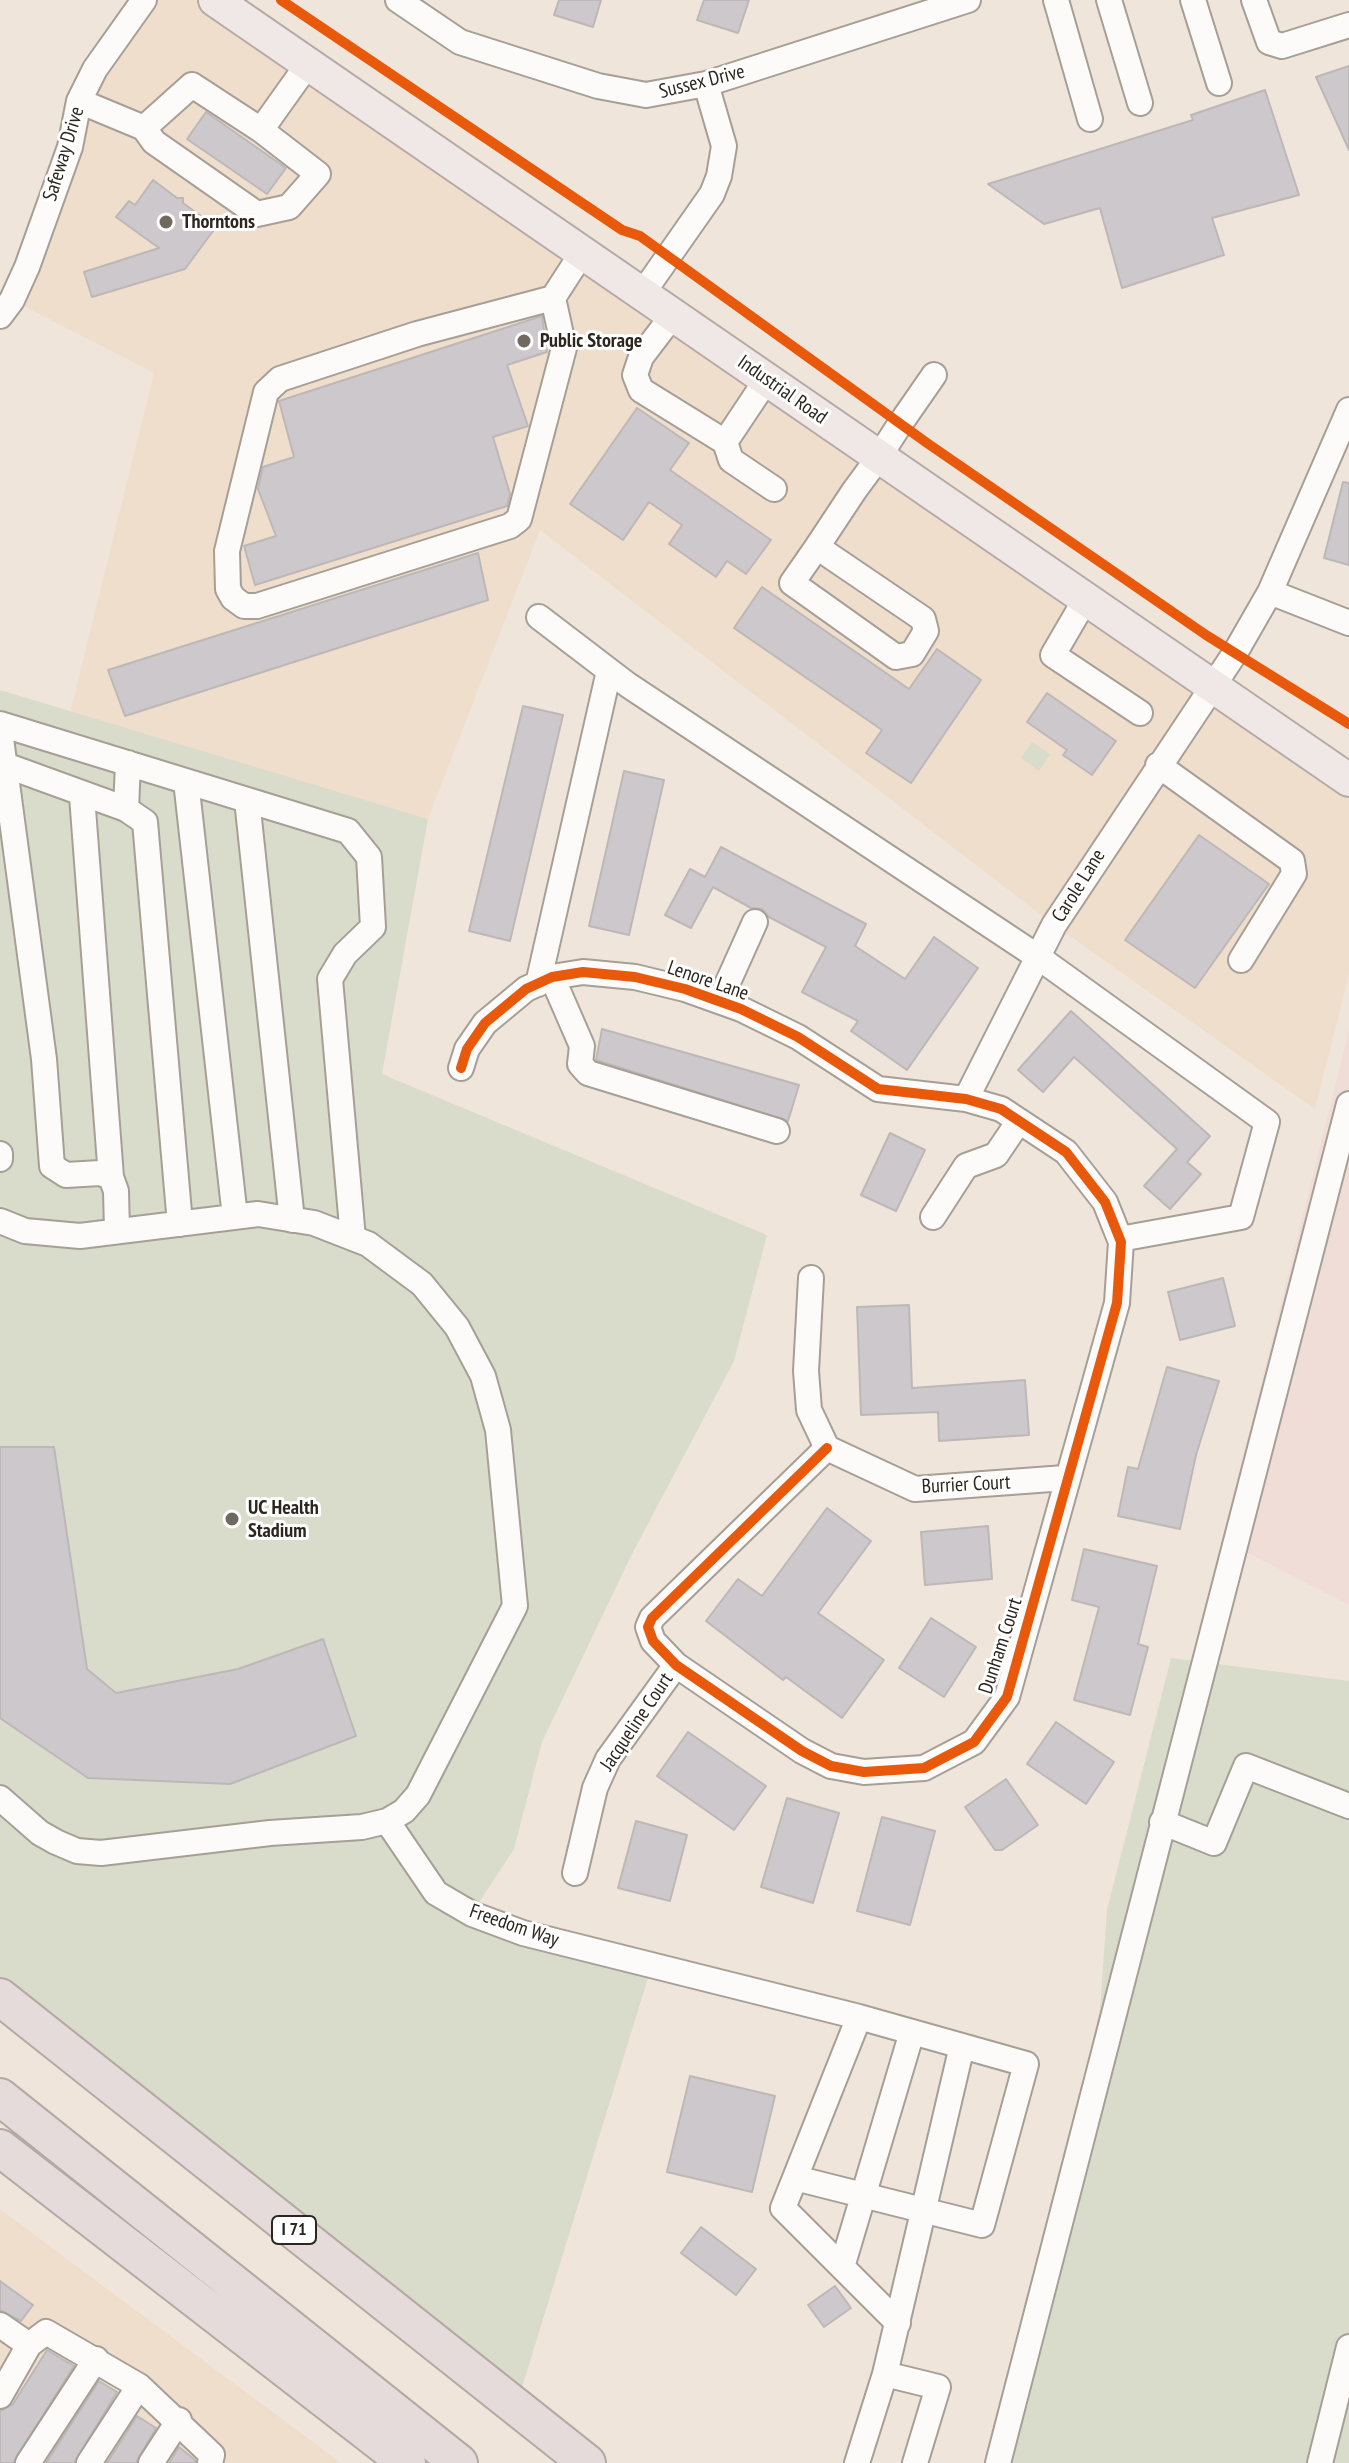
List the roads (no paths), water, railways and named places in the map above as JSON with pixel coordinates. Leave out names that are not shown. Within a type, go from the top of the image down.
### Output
[{"type":"highway","name":"I 71","points":[[0,1997],[587,2463]]},
{"type":"highway","points":[[0,2097],[459,2463]]},
{"type":"highway","points":[[0,2148],[407,2463]]},
{"type":"main road","name":"Industrial Road","points":[[215,0],[1349,780]]},
{"type":"street","name":"Safeway Drive","points":[[0,316],[12,300],[27,267],[70,147],[79,101],[95,69],[144,0]]},
{"type":"street","name":"Sussex Drive","points":[[398,0],[460,42],[598,86],[656,95],[706,84],[968,0]]},
{"type":"street","points":[[1056,0],[1090,119]]},
{"type":"street","points":[[1109,0],[1140,103]]},
{"type":"street","points":[[1193,0],[1219,83]]},
{"type":"street","points":[[1254,0],[1269,42],[1282,46],[1349,25]]},
{"type":"street","points":[[261,130],[308,64]]},
{"type":"street","points":[[642,294],[712,194],[719,176],[724,146],[706,84]]},
{"type":"street","points":[[79,101],[144,128],[154,142],[257,214],[289,207],[318,174],[261,130],[192,85],[144,128]]},
{"type":"street","points":[[553,298],[564,348],[519,519],[510,526],[257,606],[244,606],[233,598],[228,589],[227,551],[266,392],[280,379],[417,334],[553,298],[582,253]]},
{"type":"street","points":[[673,315],[641,357],[635,375],[641,390],[725,442],[731,460],[774,489]]},
{"type":"street","points":[[817,547],[923,619],[926,631],[912,654],[896,657],[792,583],[934,375]]},
{"type":"street","points":[[725,442],[767,379]]},
{"type":"street","name":"Carole Lane","points":[[966,1099],[1054,925],[1235,653],[1270,592],[1349,410]]},
{"type":"street","points":[[1270,592],[1349,623]]},
{"type":"street","points":[[1085,600],[1053,655],[1140,713]]},
{"type":"street","points":[[539,617],[609,671],[1038,957],[1267,1122],[1241,1217],[1120,1239]]},
{"type":"street","points":[[609,671],[545,980],[582,1046],[580,1064],[588,1073],[777,1131]]},
{"type":"street","points":[[0,724],[348,831],[369,857],[373,927],[345,954],[330,979],[353,1238]]},
{"type":"street","points":[[0,731],[44,1059],[52,1166],[66,1175],[100,1173],[111,1177]]},
{"type":"street","points":[[63,743],[71,792],[111,1177],[116,1191],[117,1231]]},
{"type":"street","points":[[126,809],[128,763]]},
{"type":"street","points":[[5,765],[71,792],[126,809],[145,822],[180,1224]]},
{"type":"street","points":[[1158,765],[1292,861],[1294,874],[1241,960]]},
{"type":"street","points":[[186,781],[235,1217]]},
{"type":"street","points":[[247,800],[292,1220]]},
{"type":"street","points":[[720,1000],[755,922]]},
{"type":"street","name":"Lenore Lane","points":[[461,1068],[467,1049],[485,1023],[506,1002],[545,980],[583,972],[635,977],[720,1000],[798,1037],[878,1089],[966,1099]]},
{"type":"street","name":"Dunham Court","points":[[827,1448],[652,1618],[648,1627],[653,1641],[676,1665],[802,1751],[831,1766],[895,1772],[924,1768],[951,1757],[974,1742],[991,1724],[1007,1697],[1022,1651],[1065,1478],[1117,1303],[1120,1239],[1105,1202],[1066,1152],[1001,1109],[966,1099]]},
{"type":"street","points":[[998,2463],[1349,1104]]},
{"type":"street","points":[[933,1217],[966,1166],[996,1155],[1019,1121]]},
{"type":"street","points":[[0,1221],[25,1231],[80,1236],[258,1214],[314,1223],[368,1244],[422,1284],[457,1327],[483,1376],[498,1430],[515,1606],[418,1795],[404,1811],[387,1821],[101,1853],[77,1851],[56,1842],[40,1833],[0,1798]]},
{"type":"street","points":[[811,1278],[806,1371],[809,1410],[827,1448]]},
{"type":"street","name":"Burrier Court","points":[[827,1448],[915,1489],[1065,1478]]},
{"type":"street","name":"Jacqueline Court","points":[[575,1873],[595,1788],[608,1759],[676,1665]]},
{"type":"street","points":[[1162,1822],[1214,1843],[1246,1766],[1349,1806]]},
{"type":"street","name":"Freedom Way","points":[[387,1821],[436,1893],[472,1914],[523,1933],[859,2017],[1026,2064],[982,2225],[925,2211]]},
{"type":"street","points":[[859,2017],[783,2208],[898,2323]]},
{"type":"street","points":[[842,2267],[912,2032]]},
{"type":"street","points":[[857,2463],[898,2323],[962,2046]]},
{"type":"street","points":[[795,2178],[925,2211]]},
{"type":"street","points":[[0,2325],[29,2345]]},
{"type":"street","points":[[0,2396],[29,2345],[46,2332],[139,2386],[179,2420],[209,2460]]},
{"type":"street","points":[[1320,2463],[1349,2347]]},
{"type":"street","points":[[28,2463],[96,2359]]},
{"type":"street","points":[[885,2374],[938,2387],[915,2463]]},
{"type":"street","points":[[89,2463],[139,2386]]},
{"type":"street","points":[[151,2463],[179,2420]]},
{"type":"place","name":"Thorntons","points":[[166,222]]},
{"type":"place","name":"Public Storage","points":[[524,341]]},
{"type":"place","name":"UC Health Stadium","points":[[232,1519]]}]
